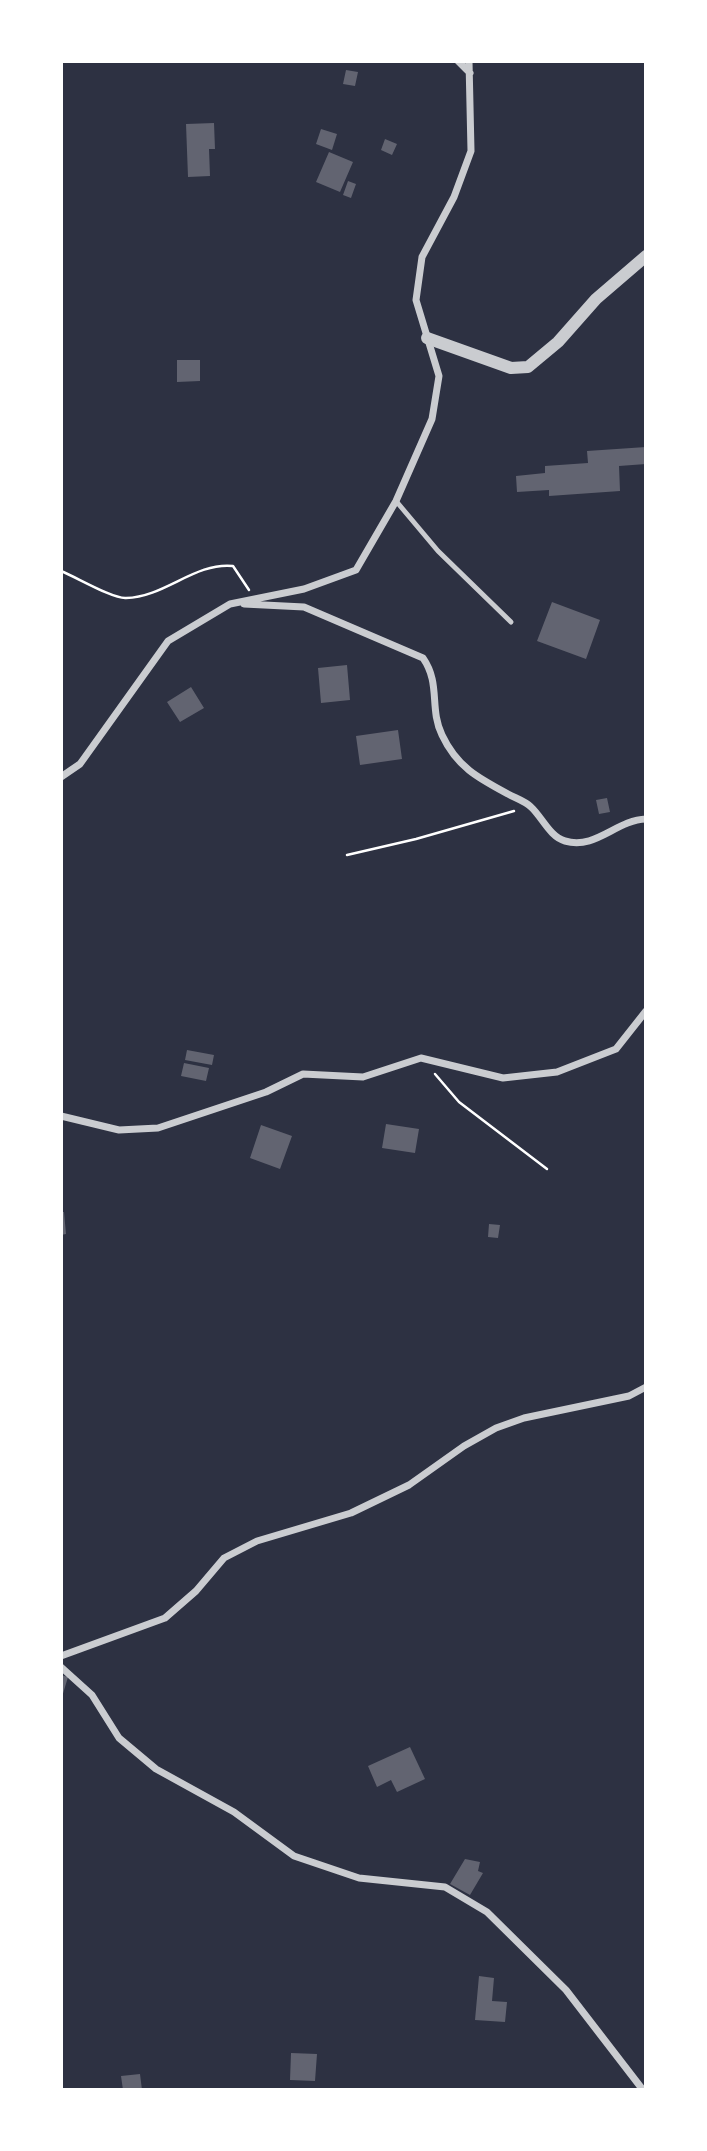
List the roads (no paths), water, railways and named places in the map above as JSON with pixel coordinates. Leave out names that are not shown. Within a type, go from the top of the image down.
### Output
[{"type":"street","points":[[458,61],[471,74]]},
{"type":"street","points":[[61,777],[80,764],[169,641],[230,604],[304,589],[356,570],[396,500],[432,419],[439,376],[416,300],[422,257],[454,197],[471,151],[469,61]]},
{"type":"street","points":[[428,338],[511,368],[528,366],[558,342],[596,299],[646,256]]},
{"type":"street","points":[[230,604],[304,607],[423,658],[434,674],[434,703],[441,734],[468,773],[530,806],[550,830],[564,841],[590,842],[630,820],[646,819]]},
{"type":"street","points":[[61,1116],[119,1130],[158,1128],[266,1092],[303,1074],[363,1077],[421,1058],[503,1079],[557,1072],[616,1049],[646,1011]]},
{"type":"street","points":[[61,1656],[165,1618],[196,1591],[224,1558],[257,1541],[351,1513],[409,1485],[464,1446],[496,1428],[524,1418],[629,1396],[646,1387]]},
{"type":"street","points":[[61,1667],[92,1695],[119,1738],[156,1769],[234,1811],[294,1856],[359,1878],[445,1887],[486,1912],[566,1990],[643,2090]]},
{"type":"lane","points":[[396,500],[438,551],[511,621]]}]
